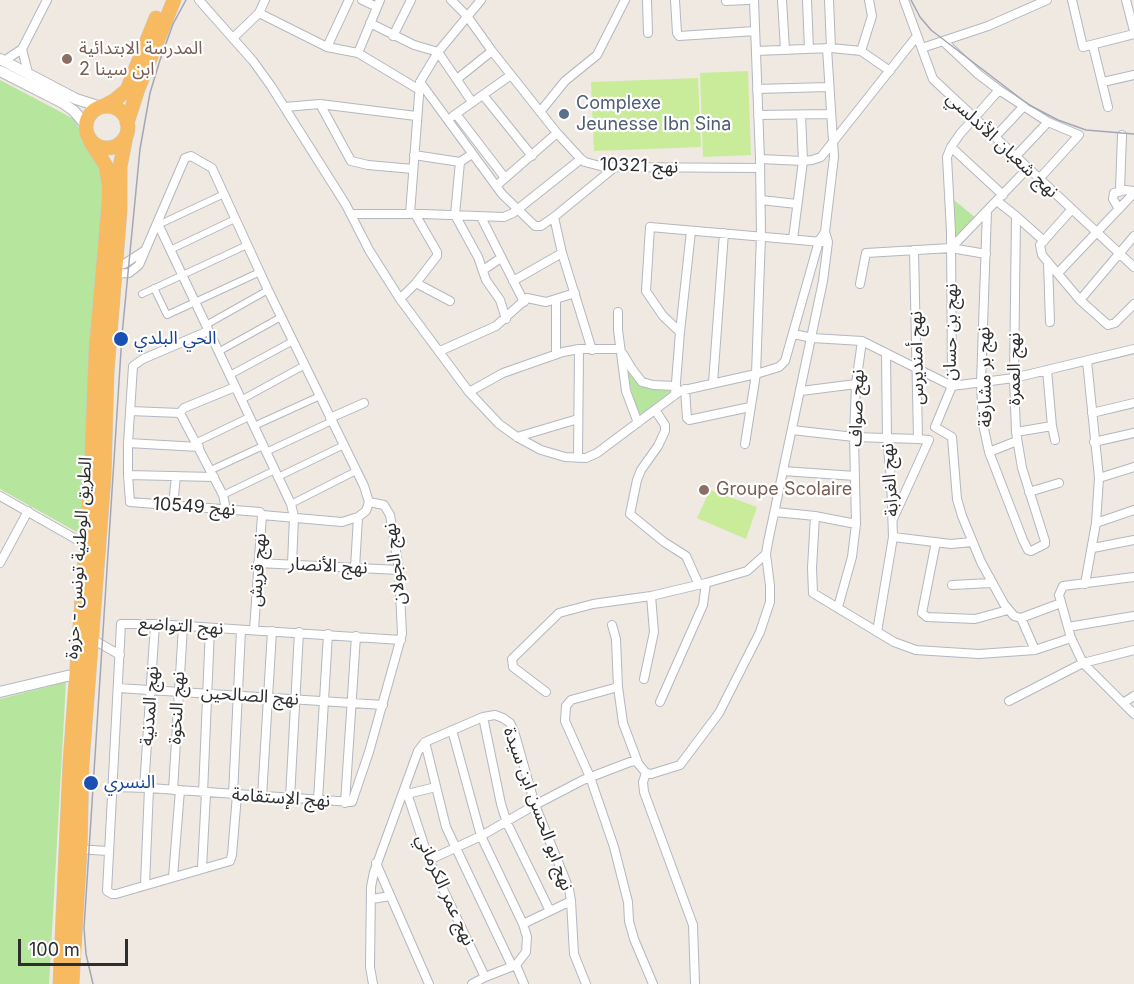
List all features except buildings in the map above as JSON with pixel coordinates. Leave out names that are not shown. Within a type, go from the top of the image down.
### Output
[{"type":"highway","points":[[102,106],[116,108],[125,117],[127,129],[116,146],[110,148],[102,148],[90,141],[85,124],[88,116],[94,110],[102,106],[115,100],[127,90],[147,36],[165,0]]},
{"type":"highway","name":"الطريق الوطنية تونس - حزوة","points":[[82,675],[92,639],[96,350],[120,211],[120,167],[127,129],[142,78],[174,0]]},
{"type":"highway","name":"الطريق الوطنية تونس - حزوة","points":[[90,141],[106,166],[109,185],[109,270]]},
{"type":"highway","name":"الطريق الوطنية تونس - حزوة","points":[[72,984],[73,849],[82,675],[92,548]]},
{"type":"highway","name":"الطريق الوطنية تونس - حزوة","points":[[60,984],[73,849]]},
{"type":"street","points":[[1,64],[22,50],[47,0]]},
{"type":"street","points":[[199,0],[259,69],[285,107],[352,214],[369,250],[400,299],[469,392],[499,424],[517,437],[559,456],[586,458],[597,453],[656,410],[675,390],[691,231]]},
{"type":"street","points":[[233,38],[259,13],[265,0]]},
{"type":"street","points":[[327,47],[349,0]]},
{"type":"street","points":[[358,54],[369,23],[379,4],[362,0]]},
{"type":"street","points":[[393,36],[411,0]]},
{"type":"street","name":"نهج 10321","points":[[450,0],[467,16],[557,133],[581,159],[594,165],[615,167],[803,161]]},
{"type":"street","points":[[400,299],[436,259],[437,254],[412,214],[419,85],[438,52],[481,0]]},
{"type":"street","points":[[540,112],[565,81],[597,55],[625,0]]},
{"type":"street","points":[[646,0],[648,33]]},
{"type":"street","points":[[675,0],[679,36],[755,31]]},
{"type":"street","points":[[726,1],[748,0]]},
{"type":"street","points":[[745,444],[756,374],[761,236],[754,0]]},
{"type":"street","points":[[782,0],[785,50]]},
{"type":"street","points":[[807,0],[808,49]]},
{"type":"street","points":[[612,625],[616,639],[618,687],[624,723],[638,763],[646,773],[656,774],[680,765],[719,713],[767,617],[770,602],[766,554],[812,338],[834,165],[828,87],[829,0]]},
{"type":"street","points":[[861,51],[872,16],[869,0]]},
{"type":"street","name":"نهج شعبان الأندلسي","points":[[904,0],[933,79],[1134,267]]},
{"type":"street","points":[[922,48],[988,26],[1047,0]]},
{"type":"street","points":[[1072,0],[1082,46],[1085,48],[1134,33],[1126,0]]},
{"type":"street","points":[[259,13],[327,47],[358,54],[419,85],[448,119],[496,186],[517,210],[537,226],[554,217],[615,167]]},
{"type":"street","points":[[369,23],[393,36],[438,52],[472,102]]},
{"type":"street","points":[[803,161],[821,157],[832,145],[855,112],[917,36]]},
{"type":"street","points":[[944,42],[999,90],[1048,122],[1078,134],[1079,137],[1039,179]]},
{"type":"street","points":[[1093,46],[1108,107]]},
{"type":"street","points":[[756,51],[829,48],[861,51],[880,65],[887,74]]},
{"type":"street","points":[[22,50],[28,73]]},
{"type":"street","points":[[457,79],[492,51]]},
{"type":"street","points":[[1,64],[28,73],[76,99],[102,106]]},
{"type":"street","points":[[1,64],[63,103],[74,111],[85,124]]},
{"type":"street","points":[[448,119],[511,75]]},
{"type":"street","points":[[1103,82],[1134,75]]},
{"type":"street","points":[[757,89],[828,87]]},
{"type":"street","points":[[999,90],[951,147],[1016,216],[1044,241]]},
{"type":"street","points":[[483,95],[532,156]]},
{"type":"street","points":[[285,107],[320,104],[416,116]]},
{"type":"street","points":[[320,104],[351,161],[413,169]]},
{"type":"street","points":[[995,137],[1024,106]]},
{"type":"street","points":[[456,114],[506,178]]},
{"type":"street","points":[[758,115],[829,114]]},
{"type":"street","points":[[793,239],[803,161],[801,115]]},
{"type":"street","points":[[1015,157],[1048,122]]},
{"type":"street","points":[[496,186],[557,133]]},
{"type":"street","points":[[1120,190],[1122,135]]},
{"type":"street","name":"نهج بن حسان","points":[[929,440],[952,386],[951,248],[947,162],[951,147]]},
{"type":"street","points":[[414,155],[460,162],[472,154]]},
{"type":"street","points":[[109,270],[129,273],[135,269],[158,224],[182,161],[188,156],[197,158],[212,168],[369,502],[366,511],[358,517],[355,568]]},
{"type":"street","points":[[352,214],[504,217],[517,210],[581,159]]},
{"type":"street","points":[[460,162],[455,215],[478,257],[486,280],[500,300],[506,319]]},
{"type":"street","points":[[951,248],[1027,169]]},
{"type":"street","points":[[1119,209],[1112,196],[1120,190],[1134,192]]},
{"type":"street","points":[[1058,273],[1134,192]]},
{"type":"street","points":[[158,224],[224,194]]},
{"type":"street","points":[[761,200],[797,204]]},
{"type":"street","points":[[1072,209],[1044,241],[1040,249],[1048,262],[1080,300],[1108,325],[1115,323],[1134,304]]},
{"type":"street","name":"نهج بر مشارقة","points":[[987,211],[981,383],[983,424],[989,452],[1028,550],[1031,551],[1045,544],[1045,541]]},
{"type":"street","name":"نهج العمرة","points":[[1016,216],[1014,378],[1017,436],[1029,492],[1045,541]]},
{"type":"street","points":[[481,217],[524,302]]},
{"type":"street","points":[[554,217],[562,253],[592,350]]},
{"type":"street","points":[[170,250],[235,219]]},
{"type":"street","points":[[158,224],[291,504],[294,517],[292,564]]},
{"type":"street","points":[[680,332],[663,316],[646,291],[650,227],[824,242]]},
{"type":"street","points":[[713,383],[724,233]]},
{"type":"street","points":[[1080,300],[1134,236]]},
{"type":"street","points":[[620,349],[642,382],[675,390],[756,374],[779,367],[783,363],[794,334],[824,242]]},
{"type":"street","points":[[142,294],[247,245]]},
{"type":"street","points":[[860,284],[866,253],[951,248],[987,254]]},
{"type":"street","name":"نهج أمنديرس","points":[[914,250],[918,439]]},
{"type":"street","points":[[513,281],[562,253]]},
{"type":"street","points":[[483,270],[501,258]]},
{"type":"street","points":[[1048,262],[1050,322]]},
{"type":"street","points":[[154,288],[167,315],[260,272]]},
{"type":"street","points":[[416,283],[450,301]]},
{"type":"street","points":[[268,290],[207,328],[136,362],[133,366],[128,475],[212,474],[364,403]]},
{"type":"street","points":[[440,351],[496,326],[528,298],[543,303],[575,293]]},
{"type":"street","points":[[556,300],[556,354]]},
{"type":"street","points":[[618,312],[620,349],[628,400],[638,423]]},
{"type":"street","points":[[218,352],[281,317]]},
{"type":"street","points":[[794,334],[812,338],[862,341],[952,386],[1014,378],[1134,349]]},
{"type":"street","points":[[230,375],[293,341]]},
{"type":"street","name":"نهج صواف","points":[[838,607],[852,557],[856,524],[854,437],[856,384],[862,341]]},
{"type":"street","points":[[578,458],[579,349]]},
{"type":"street","points":[[469,392],[503,373],[556,354],[579,349],[620,349]]},
{"type":"street","name":"نهج الغرابة","points":[[877,632],[893,519],[887,439],[886,353]]},
{"type":"street","points":[[1085,584],[1093,548],[1099,478],[1087,361]]},
{"type":"street","points":[[242,400],[305,365]]},
{"type":"street","points":[[1047,370],[1054,440]]},
{"type":"street","points":[[801,392],[856,384]]},
{"type":"street","points":[[180,413],[184,408],[235,387]]},
{"type":"street","points":[[685,389],[689,420],[750,407]]},
{"type":"street","points":[[254,426],[320,396]]},
{"type":"street","points":[[1092,413],[1134,403]]},
{"type":"street","points":[[656,410],[665,425],[665,431],[658,446],[641,470],[630,514],[664,542],[686,556],[703,584],[703,605],[660,702]]},
{"type":"street","points":[[130,411],[180,413]]},
{"type":"street","points":[[180,413],[223,495],[226,509]]},
{"type":"street","points":[[128,443],[198,444],[249,417]]},
{"type":"street","points":[[517,437],[578,419]]},
{"type":"street","points":[[989,452],[1017,436],[1052,426]]},
{"type":"street","points":[[935,427],[952,436],[957,499],[972,542],[991,583],[1008,610],[1021,618],[1035,650]]},
{"type":"street","points":[[792,430],[854,437],[929,440],[893,519]]},
{"type":"street","points":[[1094,442],[1134,433]]},
{"type":"street","points":[[223,495],[344,445]]},
{"type":"street","points":[[1099,478],[1134,467]]},
{"type":"street","points":[[291,504],[356,471]]},
{"type":"street","points":[[783,471],[855,476]]},
{"type":"street","name":"نهج 10549","points":[[128,475],[130,502],[226,509],[334,522],[358,517]]},
{"type":"street","points":[[173,505],[176,476]]},
{"type":"street","points":[[1029,492],[1059,483]]},
{"type":"street","points":[[0,496],[92,548]]},
{"type":"street","name":"نهج الجولان","points":[[369,502],[384,505],[388,510],[399,570],[401,640]]},
{"type":"street","points":[[1096,523],[1134,510]]},
{"type":"street","points":[[0,563],[28,511]]},
{"type":"street","points":[[775,512],[815,516],[856,524]]},
{"type":"street","name":"نهج قريش","points":[[254,630],[260,513]]},
{"type":"street","points":[[815,516],[812,590],[816,595],[894,642],[916,651],[979,654],[1035,650],[1071,638]]},
{"type":"street","points":[[892,537],[951,544],[972,542]]},
{"type":"street","points":[[1093,548],[1134,540]]},
{"type":"street","points":[[0,541],[10,546]]},
{"type":"street","points":[[936,542],[922,614],[975,619],[1008,610]]},
{"type":"street","points":[[546,692],[513,667],[513,659],[559,613],[593,604],[651,596],[703,584],[747,571],[766,554]]},
{"type":"street","name":"نهج الأنصار","points":[[258,563],[399,570]]},
{"type":"street","points":[[1134,577],[1063,586],[1060,591],[1071,638],[1083,663],[1134,714]]},
{"type":"street","points":[[952,585],[991,583]]},
{"type":"street","points":[[644,679],[654,632],[651,596]]},
{"type":"street","points":[[1021,618],[1061,603]]},
{"type":"street","points":[[1068,627],[1134,616]]},
{"type":"street","name":"نهج التواضع","points":[[145,885],[116,894],[107,891],[122,623],[401,640]]},
{"type":"street","name":"نهج المدنية","points":[[145,885],[155,624]]},
{"type":"street","name":"نهج النخوة","points":[[173,877],[178,690],[183,626]]},
{"type":"street","points":[[202,868],[210,628]]},
{"type":"street","points":[[145,885],[226,862],[232,858],[236,695],[241,630]]},
{"type":"street","points":[[262,797],[272,631]]},
{"type":"street","points":[[290,798],[299,633]]},
{"type":"street","points":[[318,800],[328,634]]},
{"type":"street","points":[[345,803],[356,636]]},
{"type":"street","points":[[92,639],[120,655]]},
{"type":"street","name":"نهج الإستقامة","points":[[112,787],[351,803],[383,705],[401,640]]},
{"type":"street","points":[[1009,701],[1083,663],[1134,650]]},
{"type":"street","points":[[0,692],[82,675]]},
{"type":"street","points":[[618,687],[572,700],[566,706],[565,721],[590,777],[614,847],[628,902],[629,921],[634,939],[653,984]]},
{"type":"street","name":"نهج الصالحين","points":[[118,688],[178,690],[383,705]]},
{"type":"street","points":[[1123,703],[1134,696]]},
{"type":"street","name":"نهج ابو الحسن ابن سيدة","points":[[425,742],[483,717],[495,715],[510,723],[535,805],[569,889],[574,954],[586,984]]},
{"type":"street","points":[[483,717],[507,823],[550,911]]},
{"type":"street","points":[[452,730],[481,836],[523,924],[528,945],[522,958],[514,966],[472,984]]},
{"type":"street","points":[[425,742],[446,827],[454,848],[524,984]]},
{"type":"street","points":[[373,984],[370,967],[371,887],[376,863],[406,790],[418,751],[425,742]]},
{"type":"street","points":[[429,860],[507,823],[535,805],[590,777],[633,761],[638,763]]},
{"type":"street","points":[[646,773],[644,792],[693,925],[695,984]]},
{"type":"street","points":[[406,790],[436,787]]},
{"type":"street","name":"نهج عمر الكرماني","points":[[406,790],[429,860],[485,977]]},
{"type":"street","points":[[73,849],[108,850]]},
{"type":"street","points":[[376,863],[429,984]]},
{"type":"street","points":[[372,899],[390,896]]},
{"type":"street","points":[[523,924],[571,900]]},
{"type":"green space","points":[[748,71],[751,155],[703,157],[700,73]]},
{"type":"green space","points":[[698,78],[701,147],[594,151],[591,82]]},
{"type":"green space","points":[[0,80],[74,119],[105,177],[87,407],[82,535],[0,489]]},
{"type":"green space","points":[[954,200],[977,219],[956,240]]},
{"type":"green space","points":[[628,371],[637,383],[671,391],[639,416],[633,401]]},
{"type":"green space","points":[[710,490],[757,507],[746,539],[697,518]]},
{"type":"green space","points":[[66,682],[49,984],[0,984],[0,699]]},
{"type":"tram line","points":[[93,984],[86,954],[84,928],[122,335],[140,149],[150,93],[173,24],[186,0]]},
{"type":"tram line","points":[[911,0],[920,17],[931,30],[1029,105],[1058,120],[1086,130],[1134,134]]},
{"type":"place","name":"المدرسة الابتدائية ابن سينا 2","points":[[67,59]]},
{"type":"place","name":"Complexe Jeunesse Ibn Sina","points":[[564,114]]},
{"type":"place","name":"الحي البلدي","points":[[121,339]]},
{"type":"place","name":"Groupe Scolaire","points":[[704,490]]},
{"type":"place","name":"النسري","points":[[91,783]]}]
